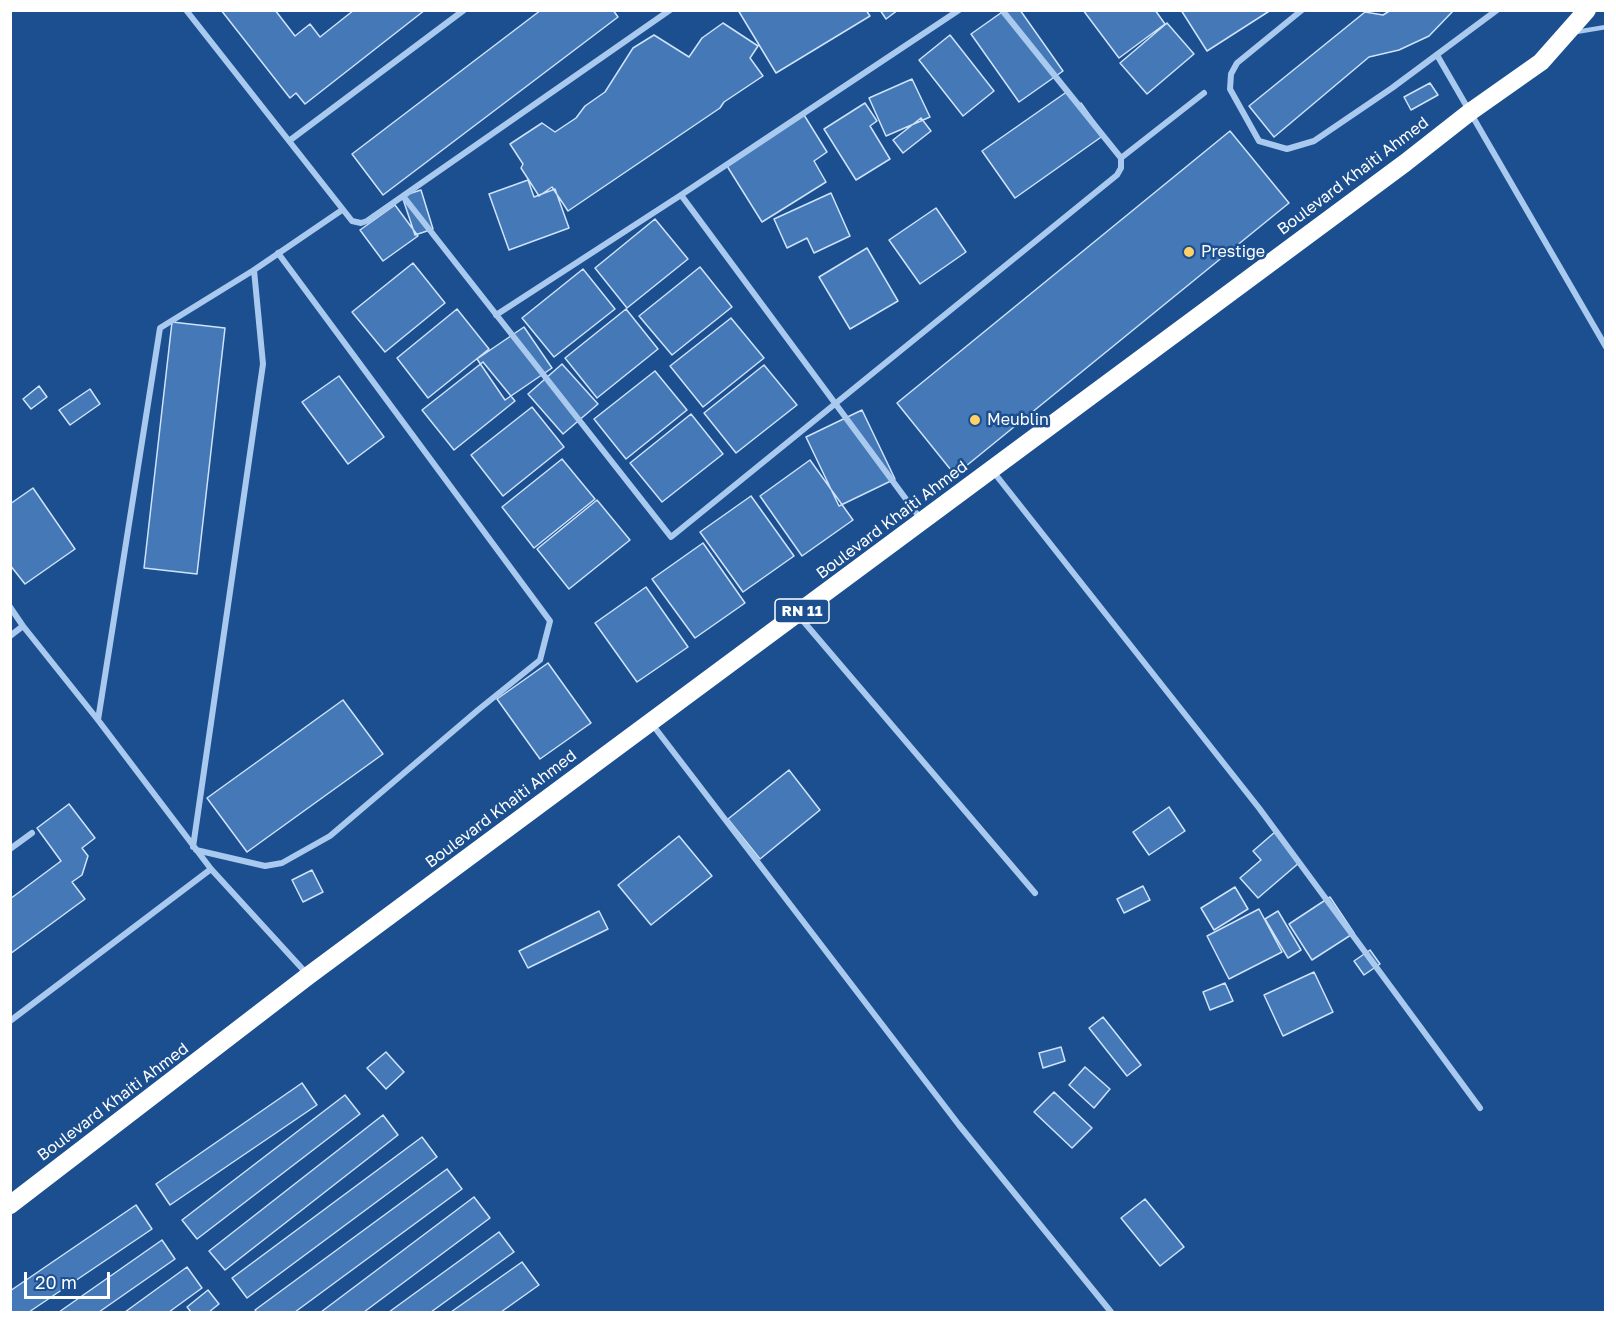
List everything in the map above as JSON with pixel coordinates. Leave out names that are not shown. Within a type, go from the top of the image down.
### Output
[{"type":"highway","name":"Boulevard Khaiti Ahmed","points":[[10,1205],[308,976],[1405,163],[1470,112],[1541,62],[1570,32],[1587,10]]},
{"type":"street","points":[[186,10],[352,221],[367,221],[670,10]]},
{"type":"street","points":[[289,141],[464,10]]},
{"type":"street","points":[[496,315],[959,10]]},
{"type":"street","points":[[404,196],[671,537],[1117,175],[1121,168],[1121,158],[1002,10]]},
{"type":"street","points":[[1302,10],[1237,63],[1231,74],[1230,89],[1259,141],[1287,148],[1314,141],[1497,10]]},
{"type":"street","points":[[1437,55],[1605,347]]},
{"type":"street","points":[[1121,158],[1204,93]]},
{"type":"street","points":[[681,195],[922,521]]},
{"type":"street","points":[[98,720],[160,328],[254,270],[342,210]]},
{"type":"street","points":[[194,848],[265,866],[282,863],[330,836],[540,660],[550,621],[278,253]]},
{"type":"street","points":[[194,848],[263,364],[254,270]]},
{"type":"street","points":[[992,469],[1259,808],[1480,1108]]},
{"type":"street","points":[[10,607],[194,848],[308,976]]},
{"type":"street","points":[[797,614],[1035,893]]},
{"type":"street","points":[[10,636],[23,626]]},
{"type":"street","points":[[651,723],[959,1125],[1111,1312]]},
{"type":"street","points":[[10,849],[32,833]]},
{"type":"street","points":[[10,1021],[211,869]]},
{"type":"lane","points":[[1570,32],[1605,27]]},
{"type":"building","points":[[221,10],[275,10],[295,36],[310,24],[320,37],[354,10],[425,10],[305,104],[296,93],[290,98]]},
{"type":"building","points":[[541,10],[613,10],[618,17],[383,195],[352,154]]},
{"type":"building","points":[[738,10],[866,10],[870,16],[776,73]]},
{"type":"building","points":[[880,10],[898,10],[886,19]]},
{"type":"building","points":[[1005,10],[1020,10],[1063,71],[1019,102],[971,34]]},
{"type":"building","points":[[1083,10],[1155,10],[1165,24],[1119,58]]},
{"type":"building","points":[[1181,10],[1271,10],[1207,51]]},
{"type":"building","points":[[1391,10],[1454,10],[1429,36],[1399,50],[1369,57],[1274,137],[1249,106],[1365,12],[1383,15]]},
{"type":"building","points":[[723,23],[758,46],[750,58],[763,76],[724,102],[720,108],[568,211],[552,187],[539,196],[521,168],[523,164],[510,144],[542,123],[555,132],[576,118],[585,106],[605,92],[633,48],[654,35],[689,57],[702,38]]},
{"type":"building","points":[[1167,23],[1194,54],[1147,94],[1120,63]]},
{"type":"building","points":[[950,35],[994,91],[963,116],[919,60]]},
{"type":"building","points":[[912,79],[930,117],[886,136],[869,98]]},
{"type":"building","points":[[1430,83],[1438,95],[1411,110],[1404,97]]},
{"type":"building","points":[[1068,91],[1078,106],[1081,103],[1104,135],[1015,198],[982,151]]},
{"type":"building","points":[[865,103],[877,121],[870,126],[890,159],[856,180],[824,129]]},
{"type":"building","points":[[804,115],[827,152],[814,161],[826,182],[762,222],[727,166]]},
{"type":"building","points":[[921,118],[931,131],[903,153],[893,140]]},
{"type":"building","points":[[1230,131],[1289,203],[955,475],[897,403]]},
{"type":"building","points":[[528,180],[534,197],[555,189],[569,228],[509,250],[489,194]]},
{"type":"building","points":[[421,190],[433,229],[415,235],[402,196]]},
{"type":"building","points":[[831,193],[850,236],[814,253],[807,238],[787,248],[774,219]]},
{"type":"building","points":[[395,205],[418,236],[383,261],[360,230]]},
{"type":"building","points":[[936,208],[966,252],[920,284],[889,240]]},
{"type":"building","points":[[655,219],[688,259],[627,308],[595,268]]},
{"type":"building","points":[[867,248],[898,301],[850,329],[819,277]]},
{"type":"building","points":[[413,263],[445,303],[385,352],[352,312]]},
{"type":"building","points":[[700,267],[732,307],[672,355],[639,316]]},
{"type":"building","points":[[583,269],[615,309],[554,357],[522,318]]},
{"type":"building","points":[[457,309],[489,349],[428,398],[397,358]]},
{"type":"building","points":[[626,309],[658,349],[597,398],[565,358]]},
{"type":"building","points":[[731,318],[764,358],[703,407],[670,366]]},
{"type":"building","points":[[172,322],[225,328],[197,574],[144,568]]},
{"type":"building","points":[[524,327],[552,368],[505,400],[477,359]]},
{"type":"building","points":[[483,362],[515,401],[454,450],[422,410]]},
{"type":"building","points":[[562,364],[598,404],[563,434],[528,394]]},
{"type":"building","points":[[764,365],[797,405],[736,453],[704,413]]},
{"type":"building","points":[[655,371],[687,410],[626,459],[594,419]]},
{"type":"building","points":[[339,376],[384,437],[348,464],[302,402]]},
{"type":"building","points":[[39,386],[47,397],[31,409],[23,399]]},
{"type":"building","points":[[90,389],[100,404],[70,425],[59,410]]},
{"type":"building","points":[[532,407],[564,447],[503,496],[471,455]]},
{"type":"building","points":[[862,410],[895,479],[839,506],[806,437]]},
{"type":"building","points":[[691,414],[723,454],[662,502],[630,463]]},
{"type":"building","points":[[562,459],[595,499],[534,548],[502,507]]},
{"type":"building","points":[[810,460],[853,520],[802,556],[760,496]]},
{"type":"building","points":[[33,488],[75,549],[25,584],[10,565],[10,504]]},
{"type":"building","points":[[751,496],[794,556],[743,592],[700,532]]},
{"type":"building","points":[[597,500],[630,540],[569,589],[537,549]]},
{"type":"building","points":[[703,543],[745,603],[695,638],[652,579]]},
{"type":"building","points":[[646,587],[688,647],[637,682],[595,623]]},
{"type":"building","points":[[548,663],[591,723],[540,759],[497,699]]},
{"type":"building","points":[[343,700],[383,754],[247,852],[207,798]]},
{"type":"building","points":[[789,770],[820,810],[760,859],[728,819]]},
{"type":"building","points":[[69,804],[95,838],[82,848],[88,856],[82,875],[72,882],[85,899],[10,954],[10,899],[61,861],[37,828]]},
{"type":"building","points":[[1169,807],[1185,831],[1149,855],[1133,832]]},
{"type":"building","points":[[1275,832],[1300,862],[1258,898],[1240,878],[1261,860],[1253,851]]},
{"type":"building","points":[[679,836],[712,876],[651,925],[618,885]]},
{"type":"building","points":[[312,870],[323,892],[303,902],[292,880]]},
{"type":"building","points":[[1143,886],[1150,900],[1124,913],[1117,899]]},
{"type":"building","points":[[1235,887],[1248,909],[1214,930],[1201,908]]},
{"type":"building","points":[[1330,897],[1354,933],[1312,960],[1289,924]]},
{"type":"building","points":[[1259,909],[1282,952],[1229,979],[1207,936]]},
{"type":"building","points":[[599,911],[608,929],[528,968],[519,951]]},
{"type":"building","points":[[1278,911],[1301,950],[1288,958],[1265,919]]},
{"type":"building","points":[[1370,950],[1380,964],[1364,975],[1354,961]]},
{"type":"building","points":[[1314,972],[1333,1012],[1283,1036],[1264,995]]},
{"type":"building","points":[[1225,983],[1233,1001],[1210,1010],[1203,992]]},
{"type":"building","points":[[1103,1017],[1141,1065],[1127,1076],[1089,1028]]},
{"type":"building","points":[[1061,1047],[1065,1061],[1043,1068],[1039,1053]]},
{"type":"building","points":[[386,1052],[404,1072],[386,1089],[367,1068]]},
{"type":"building","points":[[1085,1067],[1110,1089],[1094,1108],[1069,1085]]},
{"type":"building","points":[[302,1083],[317,1105],[170,1205],[156,1184]]},
{"type":"building","points":[[1054,1092],[1092,1128],[1072,1148],[1034,1112]]},
{"type":"building","points":[[345,1095],[360,1114],[197,1239],[182,1220]]},
{"type":"building","points":[[383,1115],[398,1135],[225,1270],[209,1251]]},
{"type":"building","points":[[422,1137],[437,1157],[247,1298],[232,1278]]},
{"type":"building","points":[[447,1169],[462,1189],[295,1312],[257,1312],[255,1310]]},
{"type":"building","points":[[474,1197],[490,1218],[364,1312],[321,1312]]},
{"type":"building","points":[[1145,1199],[1184,1247],[1160,1266],[1121,1218]]},
{"type":"building","points":[[136,1205],[152,1229],[29,1312],[10,1312],[10,1291]]},
{"type":"building","points":[[499,1232],[514,1252],[431,1312],[389,1312]]},
{"type":"building","points":[[162,1240],[175,1259],[99,1312],[59,1312]]},
{"type":"building","points":[[522,1262],[539,1285],[501,1312],[451,1312]]},
{"type":"building","points":[[187,1267],[202,1288],[169,1312],[125,1312]]},
{"type":"building","points":[[208,1290],[219,1304],[209,1312],[191,1312],[187,1307]]},
{"type":"place","name":"Prestige","points":[[1189,252]]},
{"type":"place","name":"Meublin","points":[[975,420]]}]
